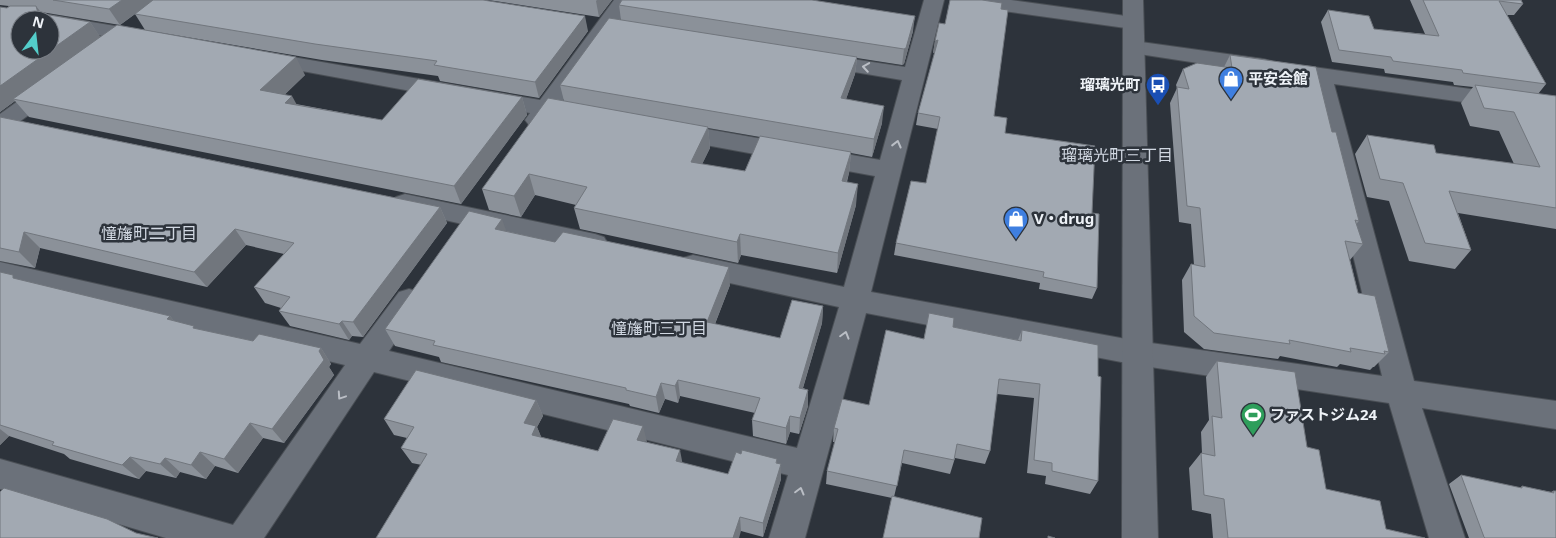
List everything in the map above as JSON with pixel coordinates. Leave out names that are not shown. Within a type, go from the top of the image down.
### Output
[{"type":"street","points":[[524,139],[624,0]]},
{"type":"street","points":[[787,538],[855,300],[934,0]]},
{"type":"street","points":[[968,0],[1133,23],[1321,75],[1556,108]]},
{"type":"street","points":[[101,51],[147,17]]},
{"type":"street","points":[[60,22],[164,41]]},
{"type":"street","points":[[1133,23],[1140,538]]},
{"type":"street","points":[[242,54],[595,116]]},
{"type":"street","points":[[798,57],[914,75]]},
{"type":"street","points":[[2,122],[69,75]]},
{"type":"street","points":[[1321,75],[1401,392],[1422,467],[1447,538]]},
{"type":"street","points":[[2,122],[34,128]]},
{"type":"street","points":[[654,127],[890,170]]},
{"type":"street","points":[[453,240],[486,193]]},
{"type":"street","points":[[383,199],[624,250]]},
{"type":"street","points":[[672,260],[855,300],[1137,353],[1556,415]]},
{"type":"street","points":[[0,272],[807,465]]},
{"type":"street","points":[[244,538],[366,358],[424,280]]},
{"type":"street","points":[[0,474],[224,538]]},
{"type":"building","points":[[53,0],[122,0],[109,9]]},
{"type":"building","points":[[153,0],[483,0],[585,16],[535,82],[434,65],[437,61],[315,44],[135,14]]},
{"type":"building","points":[[622,0],[812,0],[915,16],[906,48],[904,49],[619,5]]},
{"type":"building","points":[[950,0],[982,0],[1002,3],[1001,9],[1008,10],[994,116],[1007,118],[1005,133],[1095,146],[1092,213],[1099,214],[1097,288],[1043,277],[1044,272],[896,243],[911,181],[926,183],[940,117],[918,113],[938,40],[935,41],[939,23],[945,24]]},
{"type":"building","points":[[1423,0],[1521,0],[1523,4],[1499,1],[1546,84],[1463,73],[1462,70],[1393,61],[1391,57],[1339,50],[1328,10],[1369,16],[1374,29],[1439,36]]},
{"type":"building","points":[[36,6],[37,10],[10,10],[10,60],[37,60],[0,86],[0,7]]},
{"type":"building","points":[[60,17],[90,22],[60,43]]},
{"type":"building","points":[[609,18],[857,57],[841,98],[884,106],[874,139],[560,85]]},
{"type":"building","points":[[117,25],[296,57],[260,90],[292,96],[285,103],[382,120],[418,79],[522,97],[454,186],[13,99]]},
{"type":"building","points":[[1230,55],[1316,67],[1332,132],[1336,132],[1359,221],[1355,220],[1363,244],[1345,241],[1358,293],[1375,296],[1389,352],[1384,351],[1385,354],[1350,348],[1351,352],[1289,340],[1290,344],[1214,333],[1194,316],[1191,264],[1205,267],[1200,208],[1187,206],[1177,87],[1189,89],[1183,69],[1197,63],[1232,68]]},
{"type":"building","points":[[1475,85],[1556,96],[1556,208],[1449,191],[1471,250],[1425,243],[1403,183],[1380,179],[1367,135],[1434,145],[1436,153],[1540,167],[1514,112],[1484,108]]},
{"type":"building","points":[[548,98],[708,127],[691,162],[745,171],[760,136],[851,152],[842,181],[858,184],[838,253],[740,234],[737,242],[574,208],[587,187],[529,174],[514,196],[482,189]]},
{"type":"building","points":[[0,117],[440,207],[353,322],[342,321],[339,324],[279,311],[290,297],[254,287],[294,243],[235,229],[194,272],[24,232],[19,252],[0,248]]},
{"type":"building","points":[[469,211],[502,219],[495,229],[555,242],[563,232],[729,267],[707,322],[780,338],[792,300],[823,306],[799,388],[808,390],[800,418],[790,416],[786,428],[752,420],[760,398],[678,380],[675,386],[661,383],[656,397],[626,390],[626,388],[433,345],[435,341],[385,329]]},
{"type":"building","points":[[0,272],[13,275],[13,278],[170,316],[167,319],[194,326],[193,328],[253,341],[259,334],[321,348],[319,351],[324,360],[272,429],[250,423],[224,459],[200,452],[191,465],[165,458],[160,464],[130,457],[122,465],[52,445],[54,442],[0,425]]},
{"type":"building","points":[[929,313],[954,318],[953,327],[1021,341],[1022,330],[1098,345],[1098,376],[1101,377],[1098,481],[1052,471],[1052,463],[1034,460],[1040,384],[999,379],[990,451],[957,444],[954,460],[904,450],[897,486],[827,471],[838,429],[834,428],[842,399],[869,405],[886,330],[924,339]]},
{"type":"building","points":[[1217,361],[1295,372],[1307,447],[1319,450],[1326,489],[1380,501],[1386,529],[1425,538],[1228,538],[1224,499],[1204,495],[1201,453],[1215,456],[1212,416],[1222,418]]},
{"type":"building","points":[[416,370],[536,400],[524,423],[536,426],[532,435],[598,451],[613,419],[643,426],[637,440],[680,450],[676,461],[728,474],[736,452],[741,454],[742,450],[777,459],[776,463],[781,464],[763,523],[740,517],[733,538],[376,538],[427,454],[401,448],[414,427],[384,419]]},
{"type":"building","points":[[1461,475],[1522,488],[1522,486],[1554,493],[1553,491],[1556,491],[1556,538],[1485,538]]},
{"type":"building","points":[[4,488],[107,519],[136,533],[158,538],[0,538],[0,492]]},
{"type":"building","points":[[892,496],[982,518],[979,538],[883,538]]},
{"type":"place","name":"平安会館","points":[[1231,100]]},
{"type":"place","name":"瑠璃光町","points":[[1158,106]]},
{"type":"place","name":"V・drug","points":[[1016,240]]},
{"type":"place","name":"ファストジム24","points":[[1253,436]]},
{"type":"district","name":"瑠璃光町三丁目","points":[[1117,155]]},
{"type":"district","name":"憧旛町二丁目","points":[[149,233]]},
{"type":"district","name":"憧旛町三丁目","points":[[659,328]]}]
